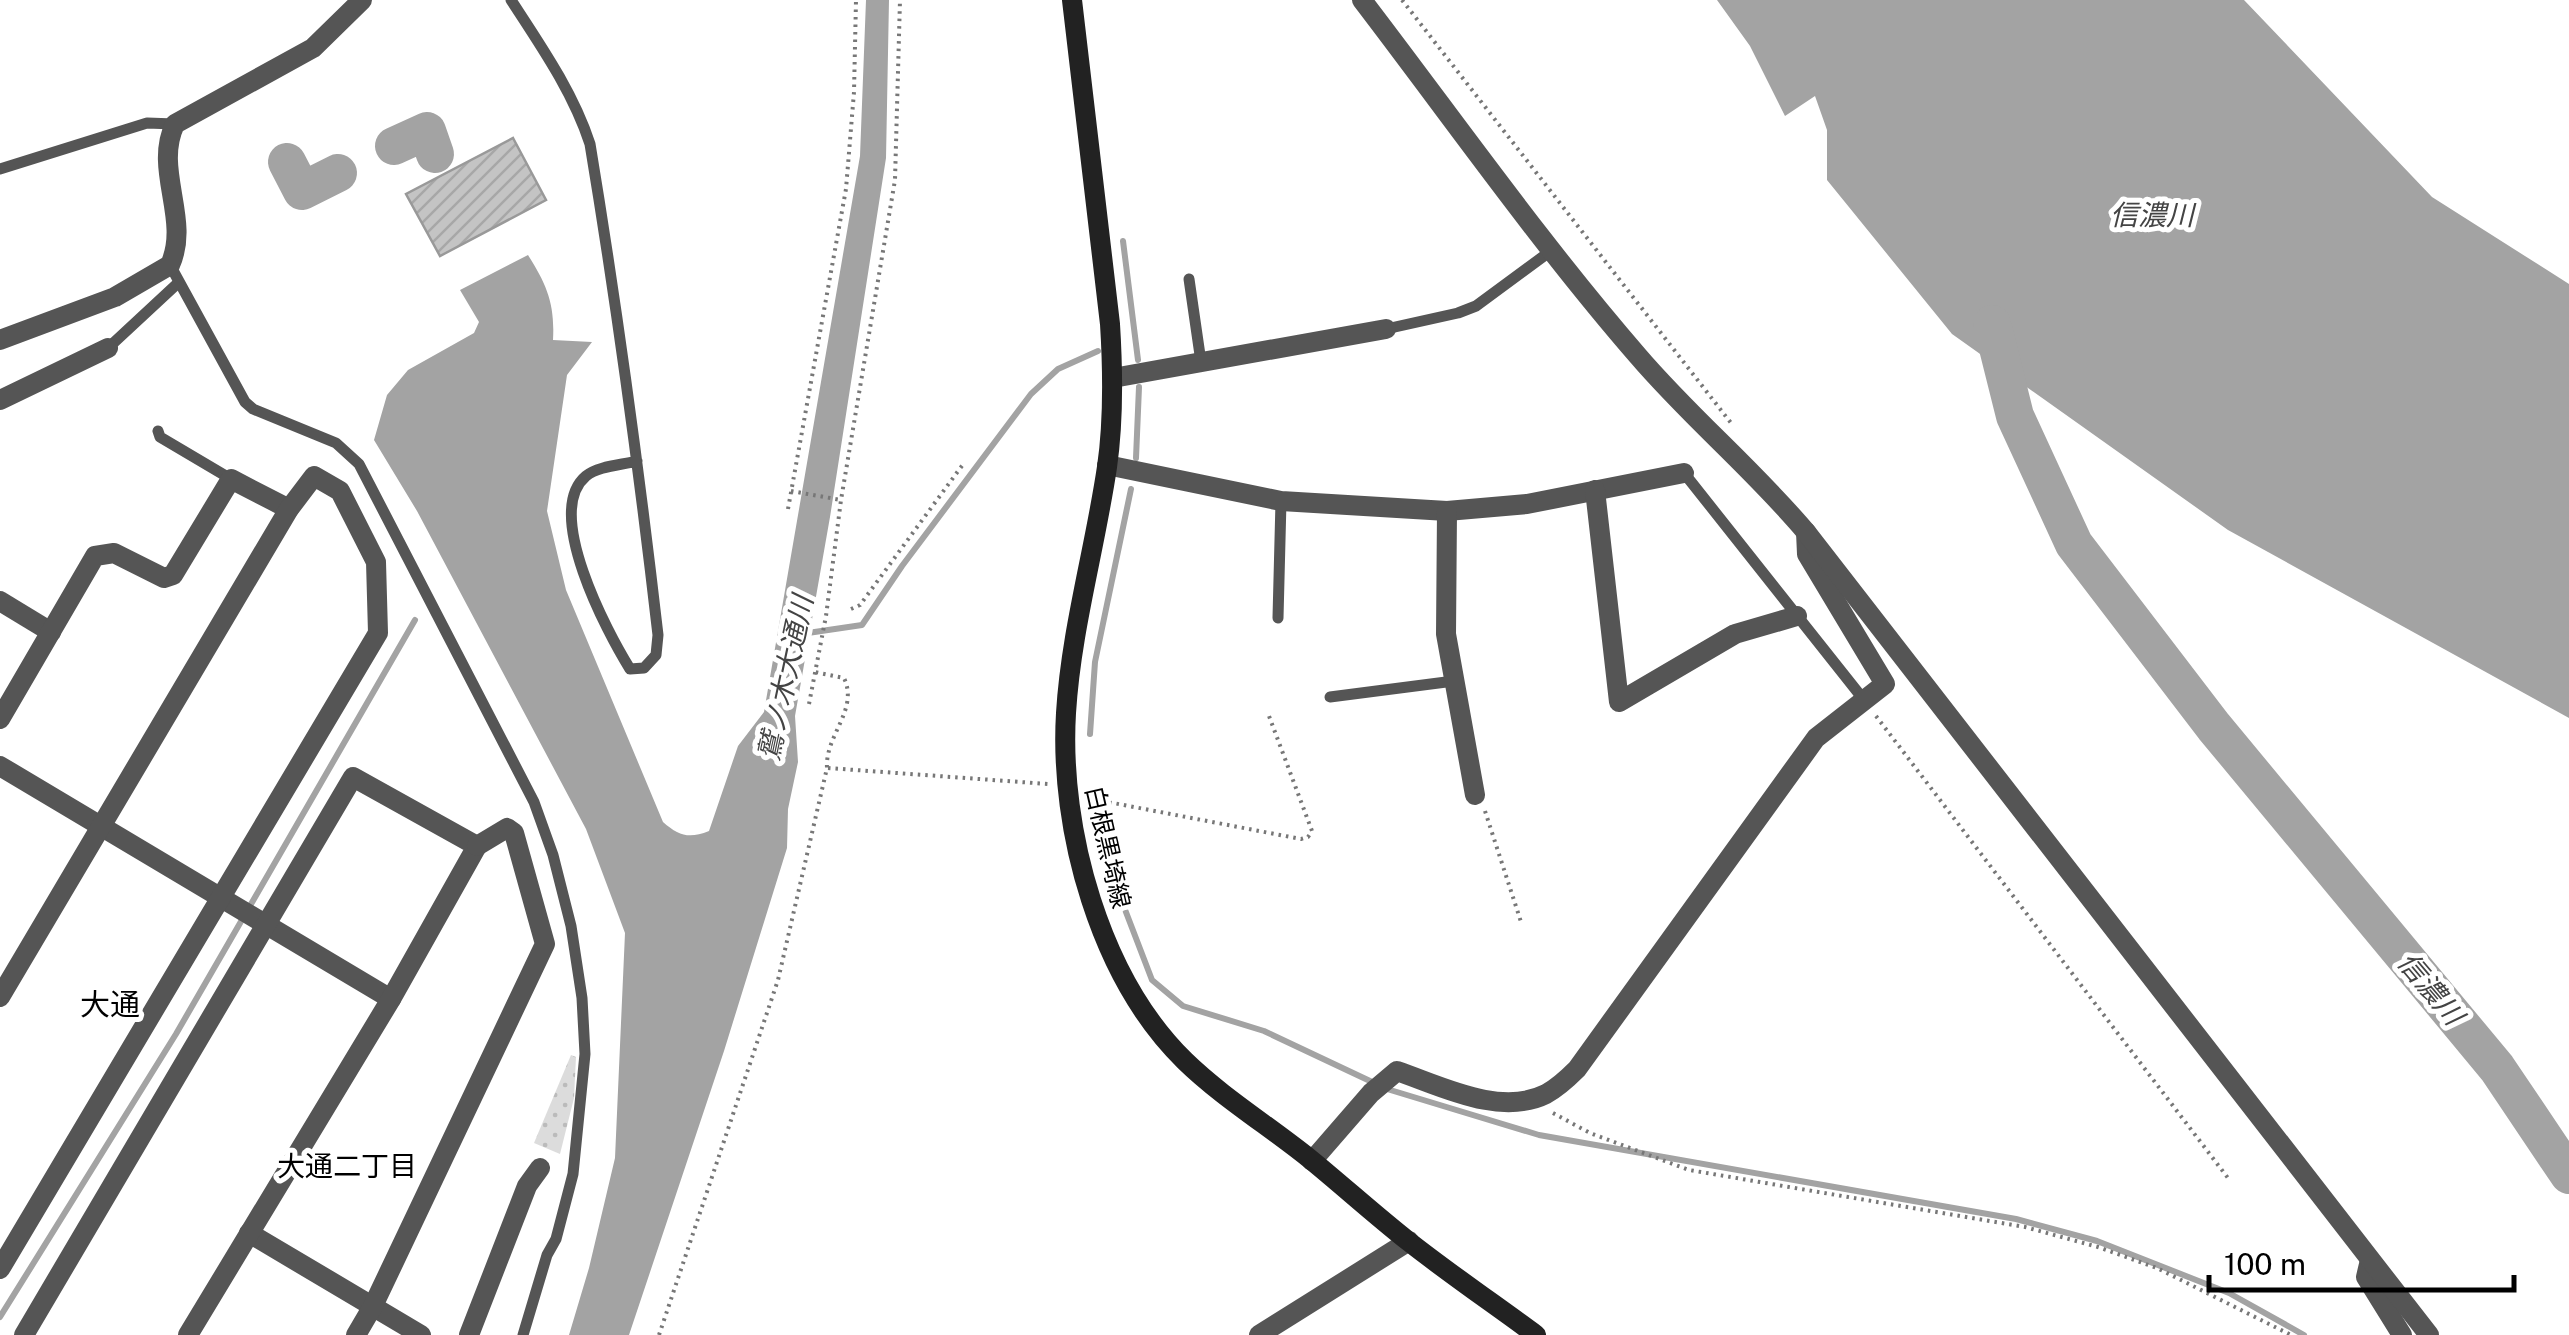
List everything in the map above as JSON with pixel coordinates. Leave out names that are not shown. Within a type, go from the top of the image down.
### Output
[{"type":"main road","name":"白根黒埼線","points":[[1072,0],[1113,378],[1108,465],[1070,673],[1066,717],[1068,790],[1084,872],[1104,933],[1123,978],[1150,1020],[1186,1062],[1408,1241],[1536,1335]]},
{"type":"street","points":[[0,340],[174,274],[177,232],[167,152],[175,124],[313,48],[362,0]]},
{"type":"street","points":[[1362,0],[1638,357],[1707,431],[1773,493],[1806,532],[2428,1335]]},
{"type":"street","points":[[1113,378],[1386,329]]},
{"type":"street","points":[[0,400],[108,348]]},
{"type":"street","points":[[1108,465],[1281,501],[1448,511],[1526,504],[1684,473]]},
{"type":"street","points":[[0,996],[289,510],[314,476],[340,491],[376,562],[378,632],[0,1269]]},
{"type":"street","points":[[0,719],[95,556],[114,553],[164,578],[173,575],[231,479],[289,510]]},
{"type":"street","points":[[1595,490],[1619,702],[1735,634],[1798,616]]},
{"type":"street","points":[[1448,511],[1446,634],[1475,796]]},
{"type":"street","points":[[1312,1161],[1371,1093],[1397,1071],[1486,1099],[1525,1100],[1544,1095],[1577,1069],[1816,738],[1885,684],[1806,554],[1806,532]]},
{"type":"street","points":[[0,601],[51,632]]},
{"type":"street","points":[[0,766],[392,999]]},
{"type":"street","points":[[24,1335],[353,776],[477,846]]},
{"type":"street","points":[[188,1335],[392,999],[477,846],[507,828],[514,833],[545,944],[356,1335]]},
{"type":"street","points":[[469,1335],[526,1186],[540,1168]]},
{"type":"street","points":[[249,1233],[421,1335]]},
{"type":"street","points":[[1259,1335],[1408,1241]]},
{"type":"street","points":[[2370,1260],[2366,1277],[2402,1335]]},
{"type":"lane","points":[[512,0],[557,72],[590,144],[637,461],[658,634],[656,656],[644,668],[630,668],[603,625],[578,553],[572,508],[579,484],[590,473],[637,461]]},
{"type":"lane","points":[[0,170],[147,122],[175,124]]},
{"type":"lane","points":[[1386,329],[1476,306],[1552,250]]},
{"type":"lane","points":[[108,348],[174,274],[245,402],[253,409],[336,443],[359,464],[534,802],[572,926],[582,998],[584,1088],[573,1174],[523,1335]]},
{"type":"lane","points":[[1189,280],[1200,362]]},
{"type":"lane","points":[[158,431],[160,437],[231,479]]},
{"type":"lane","points":[[1684,473],[1864,700]]},
{"type":"lane","points":[[1278,618],[1281,501]]},
{"type":"lane","points":[[1330,697],[1454,681]]},
{"type":"path","points":[[788,509],[846,189],[856,0]]},
{"type":"path","points":[[809,704],[826,616],[839,500],[894,180],[900,0]]},
{"type":"path","points":[[1402,0],[1721,407],[1738,436]]},
{"type":"path","points":[[851,609],[860,605],[964,463]]},
{"type":"path","points":[[791,491],[839,500]]},
{"type":"path","points":[[659,1335],[778,980],[828,768],[830,744],[846,712],[850,691],[844,678],[815,672]]},
{"type":"path","points":[[1864,700],[2228,1178]]},
{"type":"path","points":[[828,768],[1068,790],[1301,839],[1308,837],[1312,831],[1310,822],[1269,716]]},
{"type":"path","points":[[1475,796],[1486,813],[1522,925]]},
{"type":"path","points":[[1544,1095],[1554,1115],[1575,1127],[1689,1170],[2026,1228],[2098,1247],[2157,1268],[2291,1335]]},
{"type":"shaded area","points":[[571,1055],[576,1057],[574,1098],[560,1154],[534,1143]]},
{"type":"water","name":"鷲ノ木大通川","points":[[866,0],[889,0],[886,158],[795,716],[798,762],[788,809],[787,848],[629,1335],[569,1335],[615,1158],[625,933],[586,829],[417,511],[374,440],[387,395],[408,370],[474,333],[479,322],[460,290],[528,255],[548,295],[553,340],[592,342],[567,375],[547,511],[566,590],[663,822],[684,835],[709,831],[738,746],[764,712],[860,156]]},
{"type":"water","name":"信濃川","points":[[1717,0],[2244,0],[2432,197],[2569,284],[2569,718],[2228,530],[1952,334],[1827,180],[1827,130],[1815,96],[1785,116],[1750,46]]},
{"type":"building","points":[[513,138],[546,200],[440,256],[406,194]]},
{"type":"waterway","points":[[394,146],[427,131],[435,154]]},
{"type":"waterway","points":[[287,162],[302,191],[338,173]]},
{"type":"waterway","points":[[1123,241],[1138,360]]},
{"type":"waterway","name":"信濃川","points":[[1992,324],[2015,416],[2074,544],[2214,727],[2497,1068],[2569,1175]]},
{"type":"waterway","name":"鷲ノ木大通川","points":[[801,634],[862,625],[1031,394],[1058,369],[1098,351]]},
{"type":"waterway","points":[[1136,458],[1139,387]]},
{"type":"waterway","points":[[1090,734],[1095,662],[1131,489]]},
{"type":"waterway","points":[[0,1317],[176,1034],[415,620]]},
{"type":"waterway","points":[[1098,818],[1106,860],[1152,980],[1183,1006],[1264,1031],[1387,1089],[1539,1135],[2016,1219],[2097,1241],[2229,1293],[2304,1335]]},
{"type":"district","name":"大通","points":[[110,1004]]},
{"type":"district","name":"大通二丁目","points":[[347,1165]]}]
